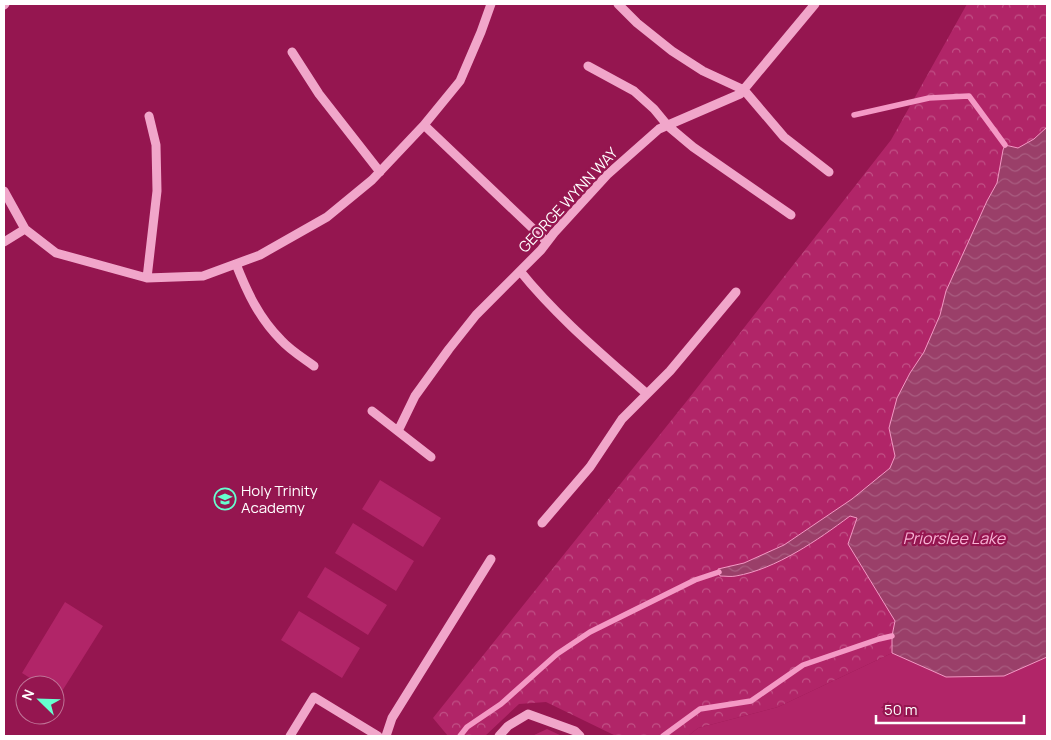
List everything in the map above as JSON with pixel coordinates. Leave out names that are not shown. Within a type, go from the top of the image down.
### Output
[{"type":"street","points":[[4,191],[25,229],[56,253],[147,278],[203,276],[236,264],[260,254],[327,217],[380,172],[424,125],[460,81],[491,4]]},
{"type":"street","points":[[618,4],[672,51],[703,71],[744,90],[784,137],[829,172]]},
{"type":"street","name":"GEORGE WYNN WAY","points":[[398,431],[415,396],[449,349],[476,316],[547,242],[607,175],[659,129],[740,94],[815,4]]},
{"type":"street","points":[[292,52],[319,94],[380,172]]},
{"type":"street","points":[[588,66],[634,91],[654,109],[668,126],[693,146],[792,215]]},
{"type":"street","points":[[147,278],[157,191],[156,144],[149,116]]},
{"type":"street","points":[[424,125],[547,242]]},
{"type":"street","points":[[4,242],[25,229]]},
{"type":"street","points":[[236,264],[249,296],[263,319],[281,341],[314,366]]},
{"type":"street","points":[[520,271],[541,297],[567,324],[647,394]]},
{"type":"street","points":[[542,523],[590,467],[622,419],[670,371],[736,292]]},
{"type":"street","points":[[372,411],[430,457]]},
{"type":"street","points":[[386,736],[392,718],[491,558]]},
{"type":"street","points":[[290,736],[314,697],[378,736]]},
{"type":"street","points":[[499,736],[508,726],[528,714],[575,731],[580,736]]},
{"type":"green space","points":[[967,4],[1047,4],[1047,128],[1034,139],[1018,148],[1006,145],[1003,150],[997,183],[946,291],[940,315],[924,353],[910,373],[889,428],[895,456],[890,468],[852,499],[784,545],[744,563],[735,577],[772,565],[824,535],[850,516],[857,518],[848,544],[895,621],[892,653],[778,707],[698,728],[688,736],[616,736],[546,702],[519,704],[485,736],[448,736],[433,718],[686,402],[891,140]]},
{"type":"green space","points":[[380,480],[441,518],[423,547],[362,509]]},
{"type":"green space","points":[[353,523],[414,561],[396,591],[335,553]]},
{"type":"green space","points":[[325,567],[387,605],[368,635],[307,597]]},
{"type":"green space","points":[[65,602],[103,626],[65,686],[65,675],[25,675],[22,673]]},
{"type":"green space","points":[[299,611],[360,648],[342,678],[281,640]]},
{"type":"green space","points":[[892,653],[946,677],[1004,676],[1047,657],[1047,736],[688,736],[698,728],[778,707]]},
{"type":"green space","points":[[547,729],[562,736],[532,736]]},
{"type":"water","name":"Priorslee Lake","points":[[1047,127],[1047,657],[1004,676],[946,677],[892,653],[892,636],[895,621],[848,544],[857,518],[850,516],[810,544],[766,567],[736,576],[720,576],[718,569],[744,563],[784,545],[852,499],[890,468],[895,456],[889,428],[897,398],[924,352],[940,315],[946,291],[997,183],[1005,145],[1018,148],[1034,139]]},
{"type":"waterway","points":[[854,115],[929,98],[969,96],[1005,145]]},
{"type":"waterway","points":[[460,736],[467,727],[501,704],[557,654],[590,632],[695,580],[719,572]]},
{"type":"waterway","points":[[663,736],[700,709],[751,701],[803,665],[892,636]]},
{"type":"place","name":"Holy Trinity Academy","points":[[225,499]]}]
